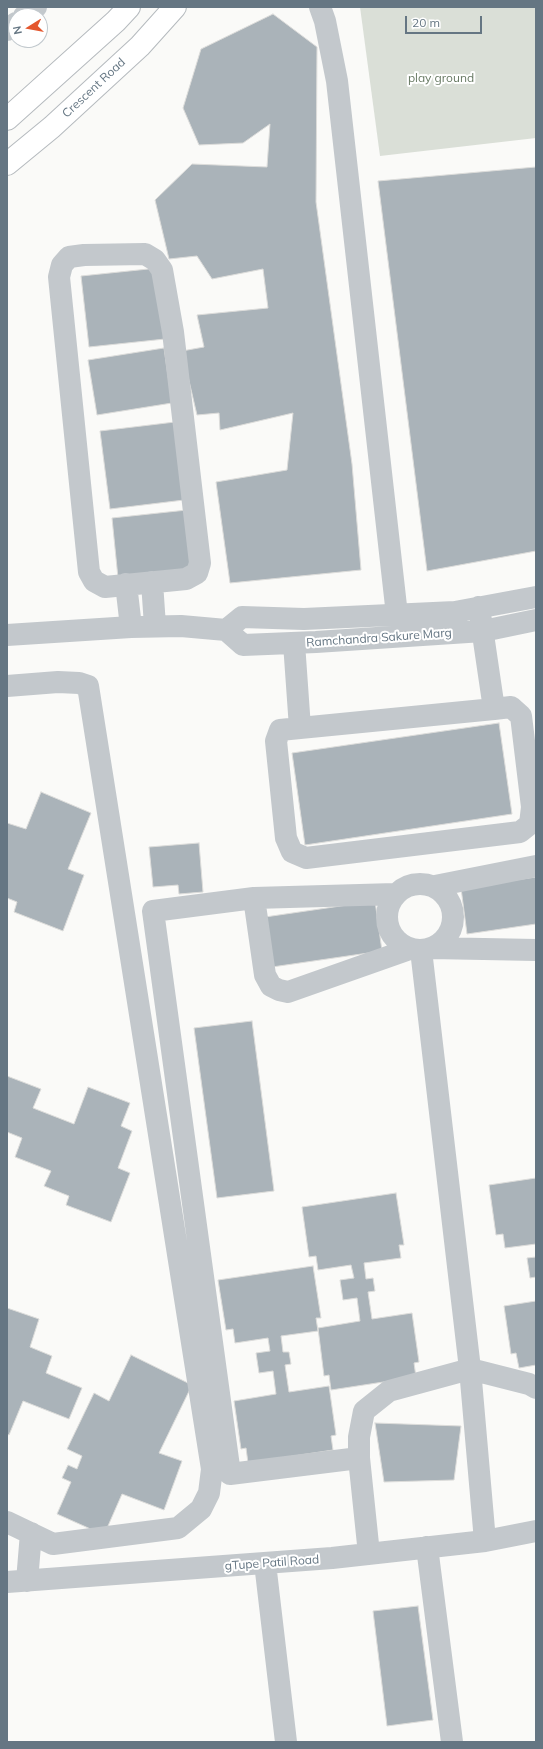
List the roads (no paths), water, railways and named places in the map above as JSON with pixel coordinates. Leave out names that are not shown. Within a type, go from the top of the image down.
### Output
[{"type":"main road","points":[[7,119],[104,32],[129,7]]},
{"type":"main road","name":"Crescent Road","points":[[7,164],[52,127],[134,51],[175,7]]},
{"type":"street","points":[[320,7],[325,21],[337,82],[397,615]]},
{"type":"street","points":[[145,254],[155,260],[162,270],[173,332],[200,563],[197,573],[186,579],[152,582],[105,587],[94,582],[89,572],[59,277],[62,265],[69,257],[84,255],[145,254]]},
{"type":"street","points":[[152,582],[155,626]]},
{"type":"street","points":[[126,584],[131,626]]},
{"type":"street","name":"Ramchandra Sakure Marg","points":[[536,596],[455,612],[304,619],[242,617],[226,630],[243,645],[483,631],[536,620]]},
{"type":"street","points":[[479,608],[494,709]]},
{"type":"street","points":[[7,635],[131,626],[181,626],[226,630]]},
{"type":"street","points":[[294,643],[300,728]]},
{"type":"street","points":[[7,686],[58,682],[79,683],[88,686],[212,1470],[209,1494],[201,1509],[178,1528],[53,1544],[7,1522]]},
{"type":"street","points":[[511,708],[521,716],[532,807],[530,824],[520,832],[306,858],[292,852],[286,838],[276,741],[280,730],[494,709],[511,708]]},
{"type":"street","points":[[435,886],[536,866]]},
{"type":"street","points":[[254,898],[265,975],[271,986],[288,992],[421,949],[441,942],[448,934],[452,924],[453,913],[450,902],[444,893],[435,886],[424,883],[414,884],[403,887],[395,894],[389,904],[386,914],[392,936],[400,944],[421,949],[536,950]]},
{"type":"street","points":[[359,1458],[230,1474],[153,911],[254,898],[395,894]]},
{"type":"street","points":[[421,949],[470,1369],[485,1541]]},
{"type":"street","points":[[369,1554],[359,1458],[359,1437],[364,1412],[389,1391],[470,1369],[529,1384],[536,1388]]},
{"type":"street","name":"gTupe Patil Road","points":[[17,1581],[369,1554],[485,1541],[536,1531]]},
{"type":"street","points":[[17,1581],[31,1533]]},
{"type":"street","points":[[427,1547],[452,1742]]},
{"type":"street","points":[[265,1563],[286,1742]]},
{"type":"park label","name":"play ground","points":[[441,78]]}]
